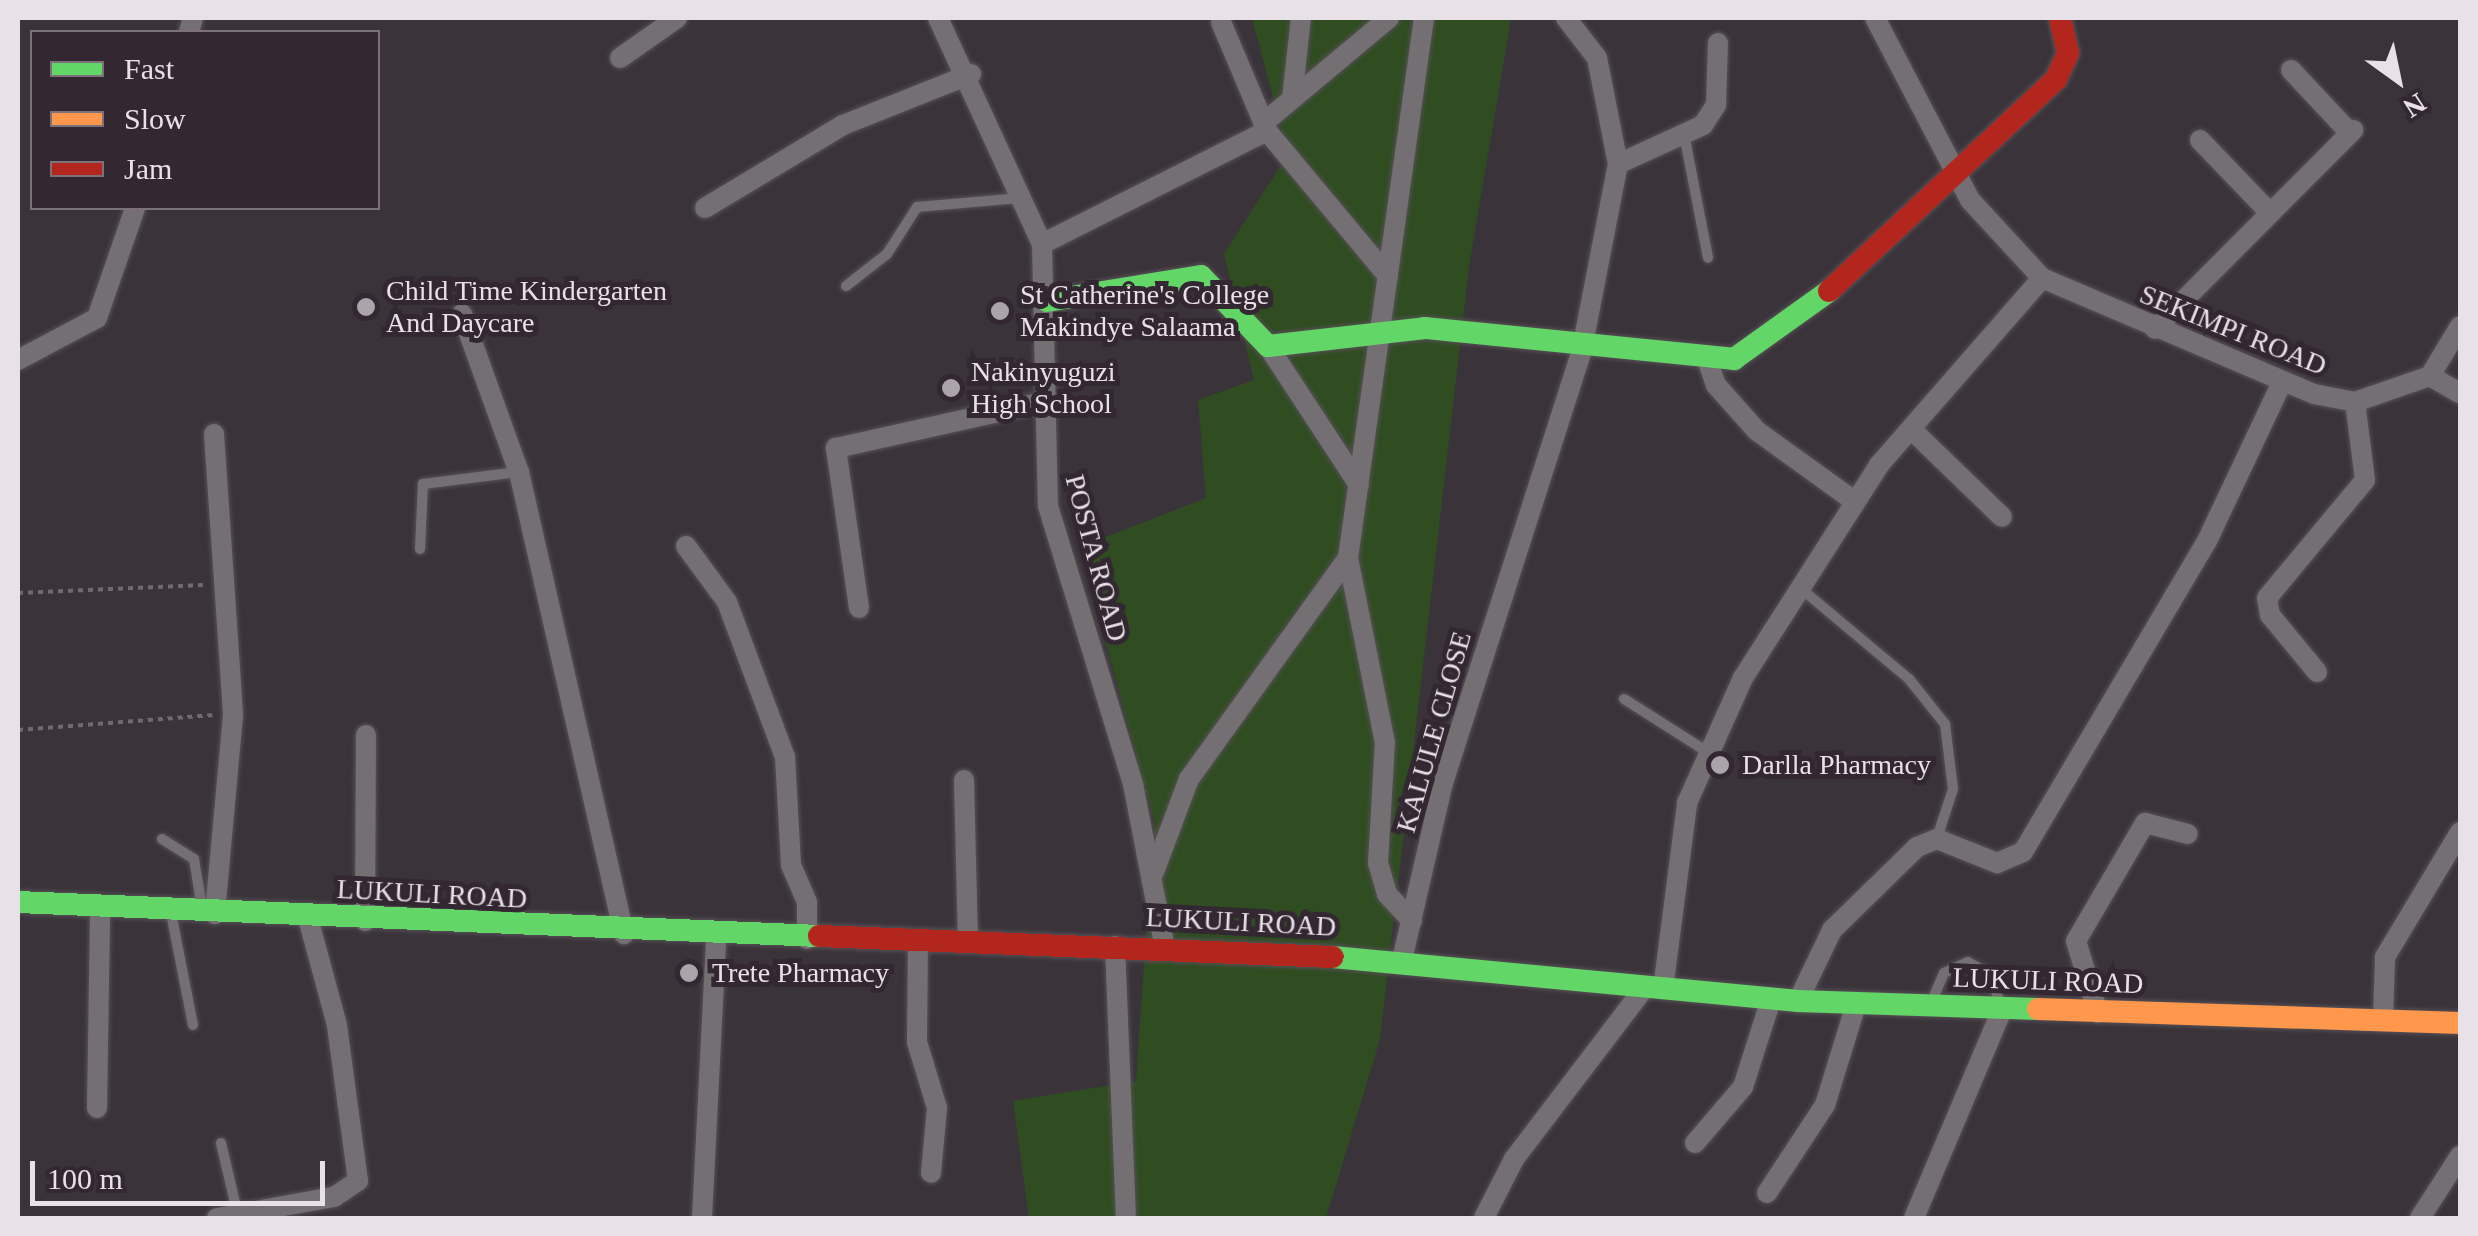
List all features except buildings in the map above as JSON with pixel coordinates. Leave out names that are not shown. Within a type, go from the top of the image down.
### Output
[{"type":"street","points":[[620,58],[678,18]]},
{"type":"street","name":"POSTA ROAD","points":[[938,18],[971,74],[1042,244],[1047,300],[1039,404],[1048,506],[1154,872],[1165,949]]},
{"type":"street","points":[[1292,99],[1300,18]]},
{"type":"street","points":[[1042,244],[1267,126],[1292,99],[1389,18]]},
{"type":"street","points":[[1412,921],[1386,894],[1378,863],[1385,742],[1348,558],[1424,18]]},
{"type":"street","points":[[1566,18],[1597,58],[1618,164],[1684,134],[1716,106],[1718,43]]},
{"type":"street","points":[[1484,1218],[1514,1159],[1654,988],[1685,814],[1709,753],[1798,586],[1854,501],[2042,278],[1952,170],[1875,18]]},
{"type":"street","points":[[1268,346],[1382,332],[1472,331],[1582,350],[1630,346],[1706,359],[1734,358],[1769,340],[1952,170],[2056,80],[2068,54],[2060,18]]},
{"type":"street","points":[[1222,22],[1267,126],[1388,276]]},
{"type":"street","points":[[2154,329],[2352,132],[2291,70]]},
{"type":"street","points":[[706,208],[843,124],[971,74]]},
{"type":"street","points":[[2200,140],[2270,214]]},
{"type":"street","name":"KALULE CLOSE","points":[[1402,960],[1444,783],[1582,350],[1618,164]]},
{"type":"street","points":[[18,360],[96,318],[134,210]]},
{"type":"street","points":[[1047,300],[1202,276],[1268,346],[1359,486]]},
{"type":"street","name":"SEKIMPI ROAD","points":[[2042,278],[2282,382],[2355,402],[2430,376]]},
{"type":"street","points":[[462,314],[519,472],[624,934]]},
{"type":"street","points":[[2460,326],[2430,376],[2460,393]]},
{"type":"street","points":[[1706,359],[1716,385],[1758,431],[1854,501]]},
{"type":"street","points":[[1798,1001],[1832,930],[1937,839],[1998,863],[2023,852],[2207,541],[2282,382]]},
{"type":"street","points":[[2317,672],[2270,616],[2267,598],[2365,480],[2355,402]]},
{"type":"street","points":[[859,608],[836,448],[1039,404]]},
{"type":"street","points":[[1912,430],[2002,517]]},
{"type":"street","points":[[208,914],[233,715],[214,434]]},
{"type":"street","points":[[686,546],[727,602],[785,757],[807,939]]},
{"type":"street","points":[[1154,872],[1190,779],[1348,558]]},
{"type":"street","points":[[366,736],[366,921]]},
{"type":"street","points":[[964,780],[968,942]]},
{"type":"street","points":[[2098,1013],[2076,940],[2145,823],[2188,834]]},
{"type":"street","points":[[2382,1021],[2385,956],[2460,832]]},
{"type":"street","name":"LUKULI ROAD","points":[[18,902],[624,934],[1115,946],[1402,960],[1654,988],[1856,1004],[2460,1023]]},
{"type":"street","points":[[97,1108],[100,907]]},
{"type":"street","points":[[227,1215],[334,1198],[358,1181],[337,1025],[308,918]]},
{"type":"street","points":[[702,1218],[716,937]]},
{"type":"street","points":[[918,942],[917,1042],[937,1108],[931,1173]]},
{"type":"street","points":[[1115,946],[1126,1218]]},
{"type":"street","points":[[1696,1144],[1742,1087],[1771,999]]},
{"type":"street","points":[[1766,1193],[1825,1105],[1856,1004]]},
{"type":"street","points":[[1915,1218],[2002,1010]]},
{"type":"street","points":[[2420,1218],[2460,1156]]},
{"type":"lane","points":[[1684,134],[1708,258]]},
{"type":"lane","points":[[846,286],[887,254],[918,208],[1026,198]]},
{"type":"lane","points":[[420,550],[423,484],[519,472]]},
{"type":"lane","points":[[1798,586],[1909,680],[1944,724],[1953,788],[1937,839]]},
{"type":"lane","points":[[1624,699],[1709,753]]},
{"type":"lane","points":[[162,839],[194,859],[208,914]]},
{"type":"lane","points":[[171,912],[193,1025]]},
{"type":"lane","points":[[1930,1007],[1944,973],[1968,962],[1990,974],[2002,1010]]},
{"type":"lane","points":[[221,1143],[227,1215]]},
{"type":"path","points":[[18,593],[223,584]]},
{"type":"path","points":[[18,730],[233,715]]},
{"type":"green space","points":[[1252,18],[1511,18],[1469,267],[1380,1039],[1326,1218],[1029,1218],[1013,1101],[1136,1081],[1154,821],[1080,547],[1206,498],[1198,400],[1254,380],[1224,254],[1288,154]]},
{"type":"traffic: fast","points":[[1047,301],[1201,276],[1268,346],[1425,328],[1734,359],[1829,291]]},
{"type":"traffic: fast","points":[[18,902],[819,936]]},
{"type":"traffic: fast","points":[[1333,957],[1798,1001],[2038,1009]]},
{"type":"traffic: slow","points":[[2038,1009],[2460,1023]]},
{"type":"traffic: jam","points":[[1829,291],[2056,79],[2068,53],[2060,18]]},
{"type":"traffic: jam","points":[[819,936],[1333,957]]},
{"type":"place","name":"Child Time Kindergarten And Daycare","points":[[366,307]]},
{"type":"place","name":"St Catherine's College Makindye Salaama","points":[[1000,311]]},
{"type":"place","name":"Nakinyuguzi High School","points":[[951,388]]},
{"type":"place","name":"Darlla Pharmacy","points":[[1720,765]]},
{"type":"place","name":"Trete Pharmacy","points":[[689,973]]}]
